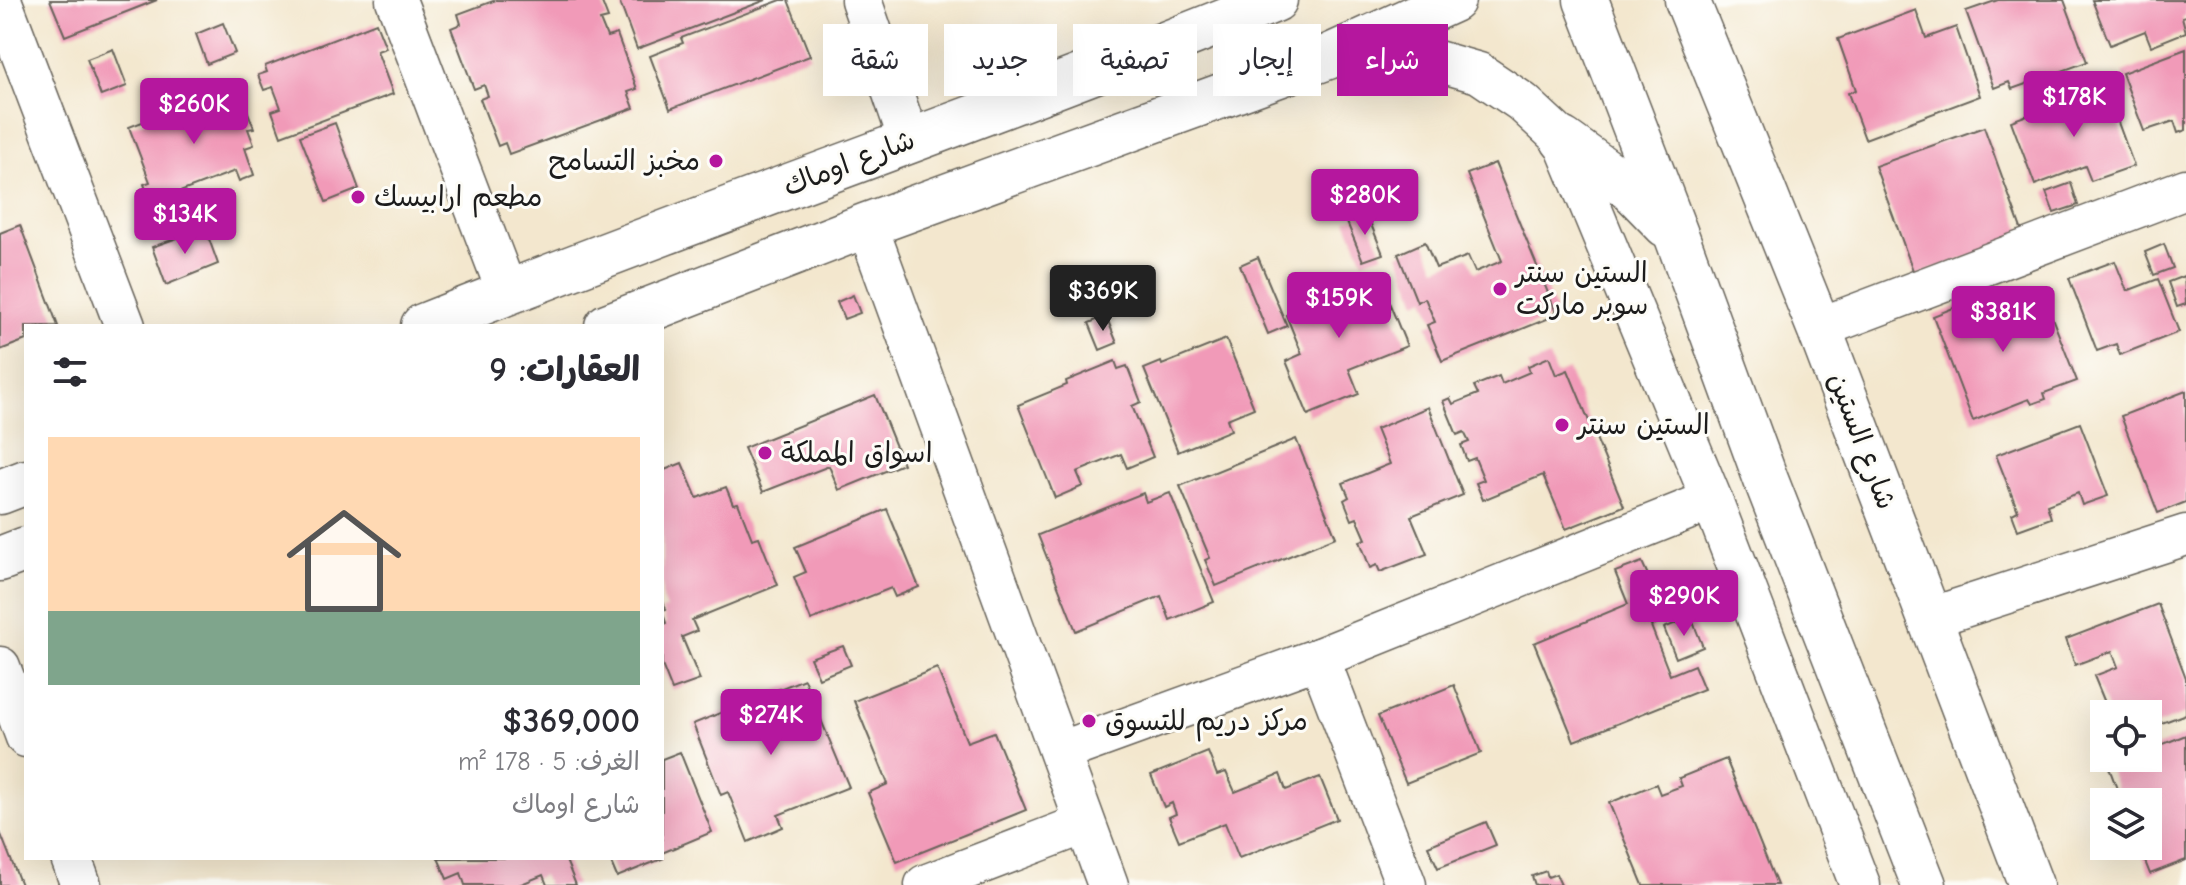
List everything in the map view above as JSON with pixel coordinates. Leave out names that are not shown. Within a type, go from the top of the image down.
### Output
[{"type":"main road","name":"شارع اوماك","points":[[428,324],[1167,44],[1275,0]]},
{"type":"main road","points":[[612,324],[867,225],[1328,57],[1453,0]]},
{"type":"main road","points":[[1586,0],[1766,480],[1924,885]]},
{"type":"main road","name":"شارع الستين","points":[[1687,0],[1819,328],[2031,885]]},
{"type":"main road","points":[[1563,140],[1630,188],[1677,237]]},
{"type":"main road","points":[[0,492],[24,483]]},
{"type":"main road","points":[[0,559],[24,550]]},
{"type":"street","points":[[1,0],[8,41],[124,324]]},
{"type":"street","points":[[396,0],[507,292]]},
{"type":"street","points":[[861,0],[909,140]]},
{"type":"street","points":[[1328,57],[1374,53],[1423,57],[1479,73],[1522,102],[1563,140],[1712,500],[1860,885]]},
{"type":"street","points":[[1819,328],[2186,189]]},
{"type":"street","points":[[867,225],[1108,885]]},
{"type":"street","points":[[1060,752],[1319,658],[1712,500]]},
{"type":"street","points":[[1930,618],[2186,535]]},
{"type":"street","points":[[1319,658],[1406,885]]},
{"type":"street","points":[[0,667],[24,732]]},
{"type":"street","points":[[925,885],[1084,824]]},
{"type":"street","points":[[72,860],[81,885]]},
{"type":"building","points":[[50,0],[157,0],[65,36]]},
{"type":"building","points":[[496,0],[601,0],[608,18],[600,20],[607,37],[617,34],[637,89],[628,92],[634,108],[509,154],[505,143],[498,146],[480,99],[488,96],[484,85],[474,89],[451,28],[461,24],[458,14]]},
{"type":"building","points":[[619,0],[766,0],[637,49]]},
{"type":"building","points":[[788,0],[810,56],[670,109],[650,56],[683,43],[681,38]]},
{"type":"building","points":[[1998,0],[2064,0],[2087,62],[2012,89],[2009,82],[1994,88],[1966,11]]},
{"type":"building","points":[[2092,0],[2186,0],[2186,16],[2182,17],[2186,32],[2151,46],[2145,31],[2110,45]]},
{"type":"building","points":[[1916,10],[1926,38],[1956,27],[1980,96],[1865,139],[1848,93],[1856,90],[1838,39]]},
{"type":"building","points":[[223,23],[235,53],[207,64],[196,34]]},
{"type":"building","points":[[376,23],[386,48],[377,51],[393,94],[281,136],[272,111],[281,108],[273,87],[264,90],[258,75],[267,72],[265,66]]},
{"type":"building","points":[[113,49],[127,86],[101,96],[87,59]]},
{"type":"building","points":[[2186,49],[2186,130],[2178,133],[2174,121],[2144,131],[2122,73]]},
{"type":"building","points":[[2105,87],[2134,166],[2091,181],[2085,166],[2035,185],[2011,121]]},
{"type":"building","points":[[223,91],[229,107],[244,102],[254,128],[248,129],[254,145],[245,148],[254,175],[239,181],[235,171],[151,203],[144,184],[150,182],[129,127]]},
{"type":"building","points":[[335,123],[359,189],[326,202],[300,136]]},
{"type":"building","points":[[1984,127],[2024,237],[1915,276],[1875,166]]},
{"type":"building","points":[[1495,163],[1557,315],[1442,361],[1427,325],[1435,322],[1425,298],[1417,302],[1398,254],[1425,242],[1436,268],[1468,256],[1475,272],[1502,261],[1467,174]]},
{"type":"building","points":[[2071,183],[2078,205],[2054,213],[2046,192]]},
{"type":"building","points":[[1366,212],[1383,254],[1363,261],[1346,220]]},
{"type":"building","points":[[20,225],[57,324],[24,324],[24,341],[0,350],[0,233]]},
{"type":"building","points":[[205,228],[218,264],[166,285],[152,247]]},
{"type":"building","points":[[2164,244],[2173,268],[2154,275],[2145,252]]},
{"type":"building","points":[[1258,257],[1287,326],[1268,334],[1240,265]]},
{"type":"building","points":[[2115,261],[2127,291],[2158,279],[2179,332],[2120,355],[2116,344],[2097,351],[2069,278]]},
{"type":"building","points":[[1350,273],[1359,295],[1382,285],[1407,346],[1349,369],[1359,394],[1308,415],[1286,361],[1302,354],[1286,315],[1297,310],[1294,303],[1313,295],[1310,289]]},
{"type":"building","points":[[2184,276],[2186,304],[2177,307],[2168,282]]},
{"type":"building","points":[[1996,291],[2005,316],[2045,300],[2077,381],[2044,393],[2046,399],[2032,404],[2029,399],[1973,421],[1933,316]]},
{"type":"building","points":[[853,295],[860,313],[844,319],[837,302]]},
{"type":"building","points":[[1106,316],[1117,343],[1100,350],[1089,323]]},
{"type":"building","points":[[1226,339],[1254,408],[1227,419],[1231,430],[1178,452],[1144,369],[1161,362],[1162,365]]},
{"type":"building","points":[[1549,357],[1556,375],[1568,370],[1624,506],[1566,529],[1543,475],[1483,500],[1476,483],[1484,480],[1475,458],[1467,461],[1461,445],[1469,442],[1464,432],[1457,435],[1443,401],[1450,398],[1453,404],[1478,394],[1474,386],[1499,376],[1502,384],[1530,372],[1528,366]]},
{"type":"building","points":[[1115,361],[1118,369],[1127,366],[1141,402],[1132,406],[1153,457],[1127,468],[1121,454],[1077,472],[1083,486],[1055,498],[1018,405]]},
{"type":"building","points":[[2186,391],[2186,502],[2158,513],[2121,416]]},
{"type":"building","points":[[875,395],[903,464],[839,490],[829,466],[763,492],[744,448]]},
{"type":"building","points":[[1428,407],[1463,495],[1411,516],[1427,554],[1380,572],[1377,565],[1370,568],[1360,541],[1366,539],[1357,518],[1352,520],[1344,500],[1349,497],[1343,483],[1390,464],[1376,429]]},
{"type":"building","points":[[2080,423],[2108,496],[2082,505],[2078,493],[2047,505],[2051,518],[2018,530],[2012,514],[2018,511],[1996,455]]},
{"type":"building","points":[[1296,439],[1336,537],[1216,586],[1205,560],[1210,558],[1180,486]]},
{"type":"building","points":[[682,463],[697,498],[726,487],[733,504],[738,503],[752,539],[759,537],[778,585],[692,620],[697,631],[682,637],[700,680],[672,690],[664,670],[664,470]]},
{"type":"building","points":[[1143,493],[1146,502],[1170,493],[1214,602],[1170,620],[1161,596],[1076,631],[1038,535]]},
{"type":"building","points":[[887,509],[919,587],[895,597],[891,588],[811,620],[794,577],[806,572],[795,547]]},
{"type":"building","points":[[1642,562],[1651,582],[1662,577],[1674,605],[1662,609],[1666,620],[1651,626],[1670,675],[1694,665],[1704,689],[1574,741],[1534,643],[1628,604],[1615,572]]},
{"type":"building","points":[[2158,604],[2186,678],[2186,714],[2162,723],[2162,700],[2104,700],[2094,676],[2118,667],[2112,651],[2075,665],[2066,639]]},
{"type":"building","points":[[1691,617],[1703,647],[1676,658],[1664,628]]},
{"type":"building","points":[[843,646],[851,665],[819,678],[810,658]]},
{"type":"building","points":[[937,668],[967,742],[994,732],[1026,810],[897,862],[868,793],[888,784],[854,701]]},
{"type":"building","points":[[804,679],[849,787],[778,815],[783,827],[748,842],[728,792],[721,795],[693,724]]},
{"type":"building","points":[[1454,685],[1481,753],[1406,783],[1378,716]]},
{"type":"building","points":[[2186,735],[2186,860],[2150,874],[2144,860],[2162,860],[2162,788],[2117,788],[2111,772],[2162,772],[2162,744]]},
{"type":"building","points":[[680,752],[712,832],[664,852],[664,758]]},
{"type":"building","points":[[1208,752],[1217,775],[1226,772],[1235,792],[1280,774],[1286,790],[1320,777],[1337,819],[1239,858],[1225,823],[1179,841],[1169,817],[1176,814],[1172,803],[1164,807],[1151,775]]},
{"type":"building","points":[[1726,759],[1777,885],[1643,885],[1609,803],[1656,784],[1660,794],[1682,786],[1679,778]]},
{"type":"building","points":[[1486,822],[1496,845],[1438,868],[1428,846]]},
{"type":"building","points":[[0,832],[21,885],[0,885]]},
{"type":"building","points":[[439,860],[566,860],[576,885],[547,885],[543,875],[519,885],[465,885],[461,873],[447,879]]},
{"type":"building","points":[[610,860],[659,860],[617,877]]},
{"type":"building","points":[[1546,871],[1548,877],[1556,874],[1561,885],[1535,885],[1532,876]]},
{"type":"place","name":"مخبز التسامح","points":[[716,161]]},
{"type":"place","name":"مطعم ارابيسك","points":[[358,197]]},
{"type":"place","name":"الستين سنتر سوبر ماركت","points":[[1500,289]]},
{"type":"place","name":"الستين سنتر","points":[[1562,425]]},
{"type":"place","name":"اسواق المملكة","points":[[765,453]]},
{"type":"place","name":"مركز دريم للتسوق","points":[[1089,721]]}]
